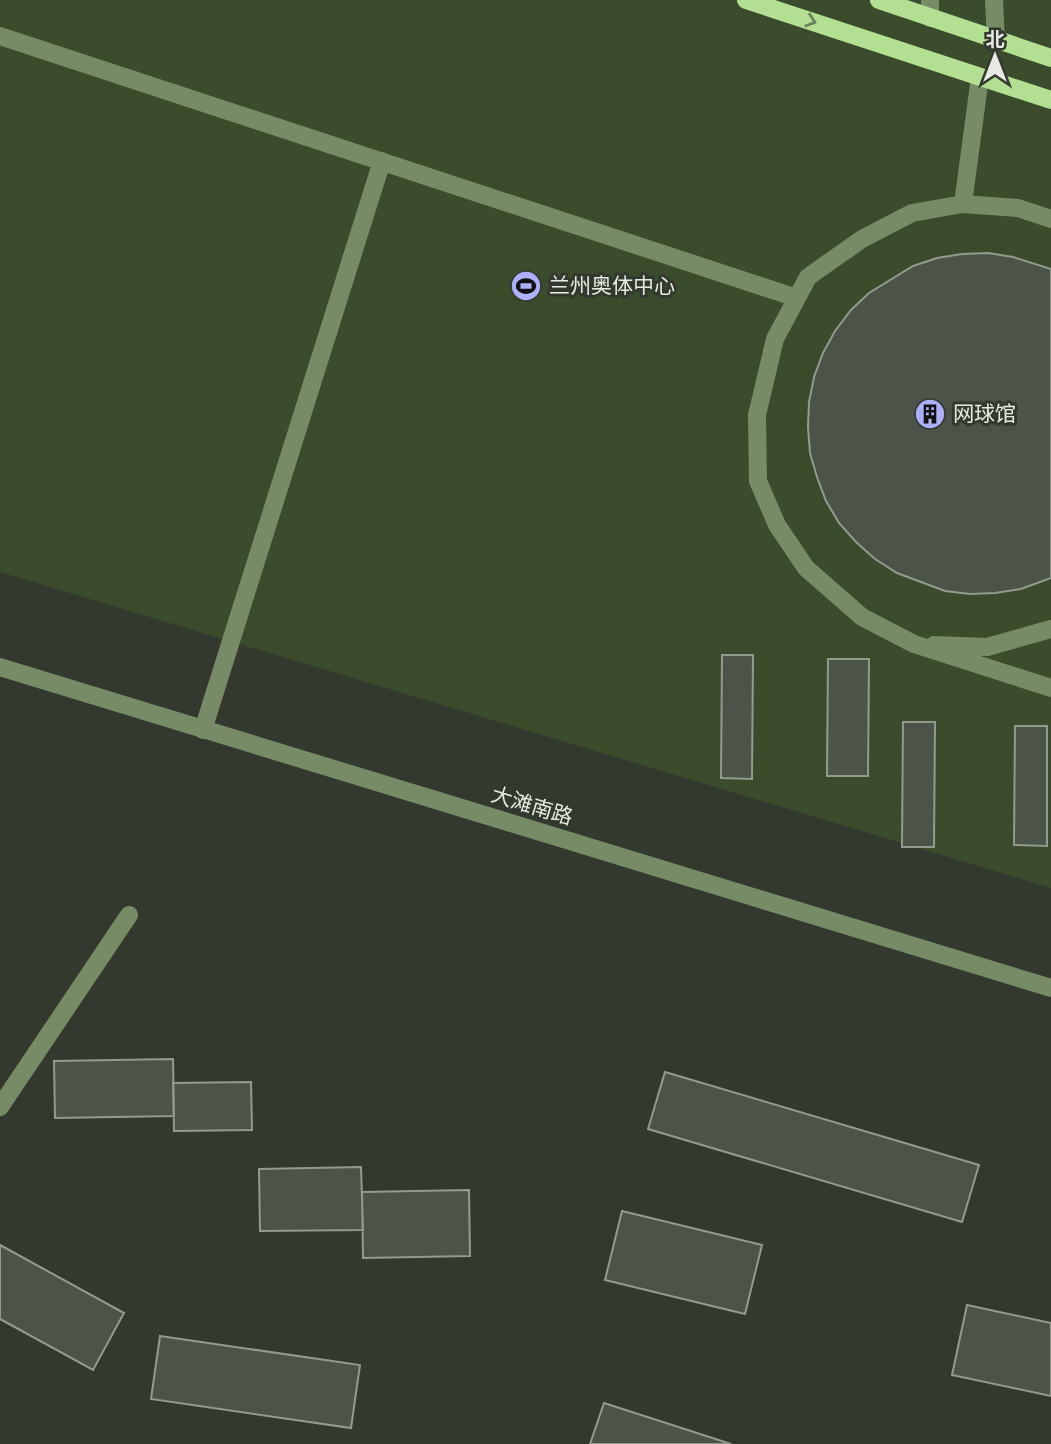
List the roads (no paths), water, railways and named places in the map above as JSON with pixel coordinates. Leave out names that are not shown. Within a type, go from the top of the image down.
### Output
[{"type":"main road","points":[[746,0],[1051,100]]},
{"type":"main road","points":[[879,0],[1051,58]]},
{"type":"street","points":[[930,0],[930,18]]},
{"type":"street","points":[[994,0],[996,40]]},
{"type":"street","points":[[0,36],[797,298]]},
{"type":"street","points":[[963,204],[980,77]]},
{"type":"street","points":[[203,730],[382,161]]},
{"type":"street","points":[[1051,219],[1018,208],[963,204],[912,213],[862,239],[808,277],[775,340],[757,415],[758,481],[778,526],[806,568],[862,617],[914,644],[1051,688]]},
{"type":"street","points":[[914,644],[987,647],[1051,629]]},
{"type":"street","name":"大滩南路","points":[[0,667],[1051,988]]},
{"type":"street","points":[[0,1107],[129,915]]},
{"type":"place","name":"兰州奥体中心","points":[[526,286]]},
{"type":"place","name":"网球馆","points":[[930,414]]}]
